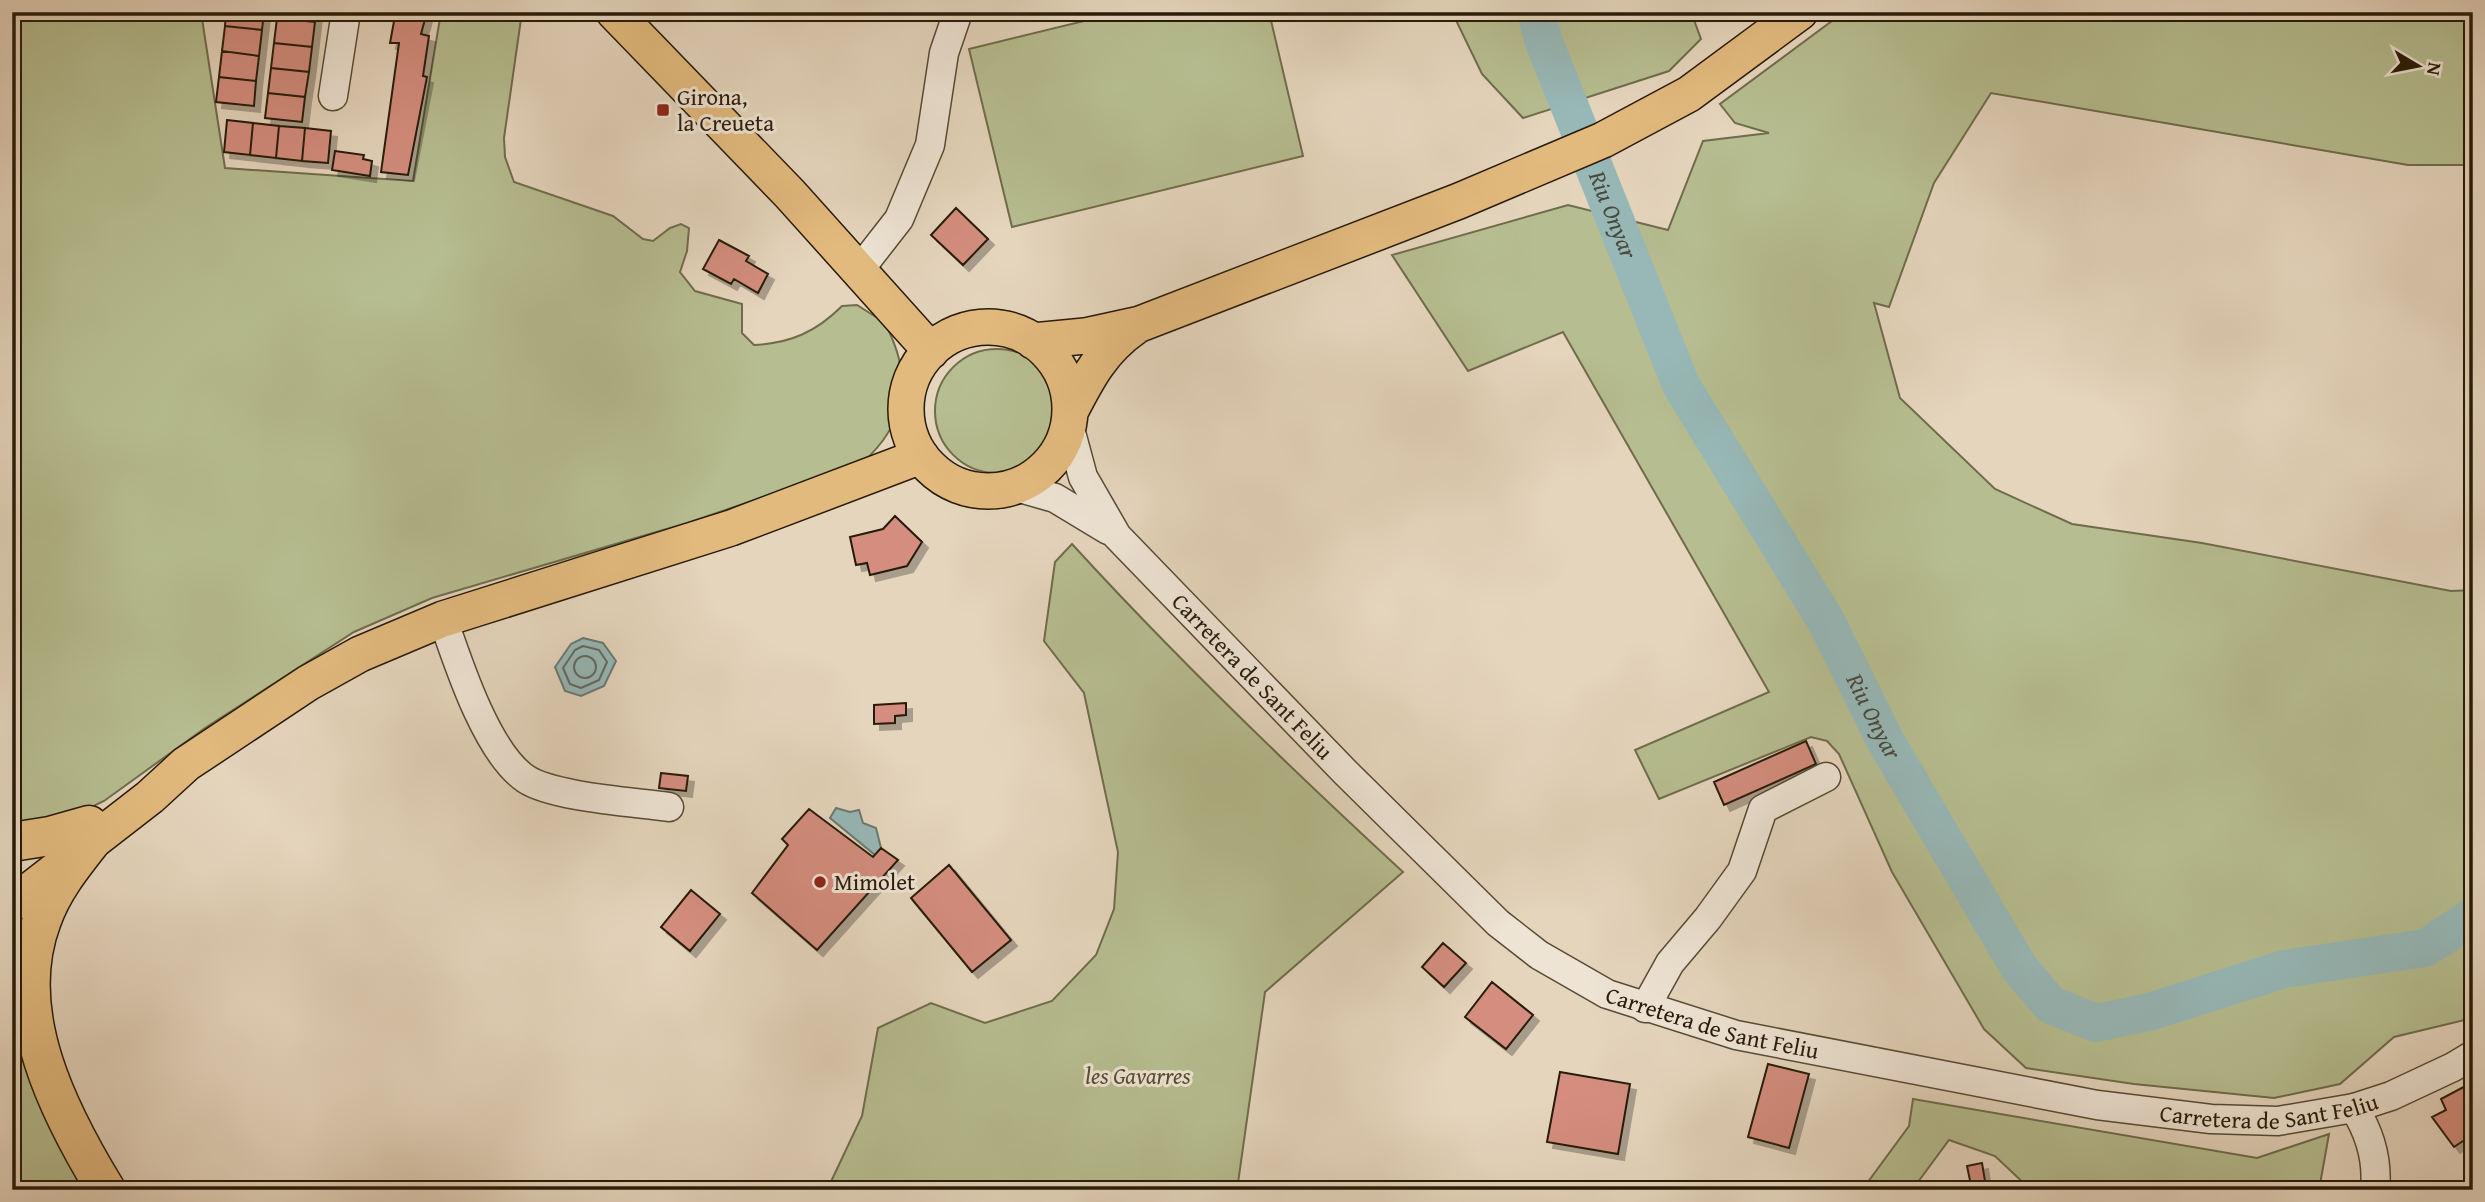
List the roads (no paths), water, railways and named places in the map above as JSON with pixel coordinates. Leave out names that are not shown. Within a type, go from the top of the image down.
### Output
[{"type":"highway","points":[[12,842],[89,834]]},
{"type":"highway","points":[[51,1090],[34,1017],[32,960],[42,919],[89,834]]},
{"type":"highway","points":[[12,997],[51,1090],[106,1190]]},
{"type":"main road","points":[[614,12],[699,97],[860,269],[931,351]]},
{"type":"main road","points":[[1033,341],[1085,336],[1140,324],[1545,166],[1660,111],[1689,94],[1800,12]]},
{"type":"main road","points":[[1070,419],[1061,371],[1033,341],[1008,330],[981,328],[954,335],[931,351],[916,371],[908,395],[910,433],[921,456],[939,475],[962,487],[989,491],[1016,486],[1051,463],[1065,439],[1070,419],[1095,363],[1114,342],[1140,324]]},
{"type":"main road","points":[[12,880],[150,797],[186,764],[308,683],[360,654],[443,619],[731,528],[921,456]]},
{"type":"main road","points":[[12,904],[89,834]]},
{"type":"street","points":[[333,96],[345,12]]},
{"type":"street","points":[[860,269],[899,219],[930,145],[944,52],[958,12]]},
{"type":"street","name":"Carretera de Sant Feliu","points":[[1070,419],[1083,477],[1117,536],[1345,772],[1498,923],[1562,969],[1607,993],[1646,1008],[1736,1035],[2171,1116],[2278,1121],[2354,1108],[2391,1096],[2453,1068],[2473,1055]]},
{"type":"street","name":"Carretera de Sant Feliu","points":[[1016,486],[1055,498],[1117,536]]},
{"type":"street","points":[[443,619],[460,670],[504,759],[528,780],[553,790],[669,807]]},
{"type":"street","points":[[1646,1008],[1670,963],[1708,918],[1741,871],[1763,808],[1826,776]]},
{"type":"street","points":[[2354,1108],[2367,1129],[2372,1145],[2375,1190]]},
{"type":"water","points":[[583,638],[603,643],[616,661],[604,686],[581,696],[565,691],[555,667],[571,644]]},
{"type":"water","points":[[836,808],[850,812],[859,810],[863,823],[876,828],[881,848],[875,855],[830,818]]},
{"type":"waterway","name":"Riu Onyar","points":[[1536,12],[1544,42],[1681,385],[1826,621],[1886,742],[2020,969],[2051,1005],[2096,1023],[2149,1012],[2284,969],[2425,948],[2473,917]]},
{"type":"place","name":"Girona, la Creueta","points":[[663,110]]},
{"type":"place","name":"Mimolet","points":[[820,882]]},
{"type":"park label","name":"les Gavarres","points":[[1138,1076]]}]
